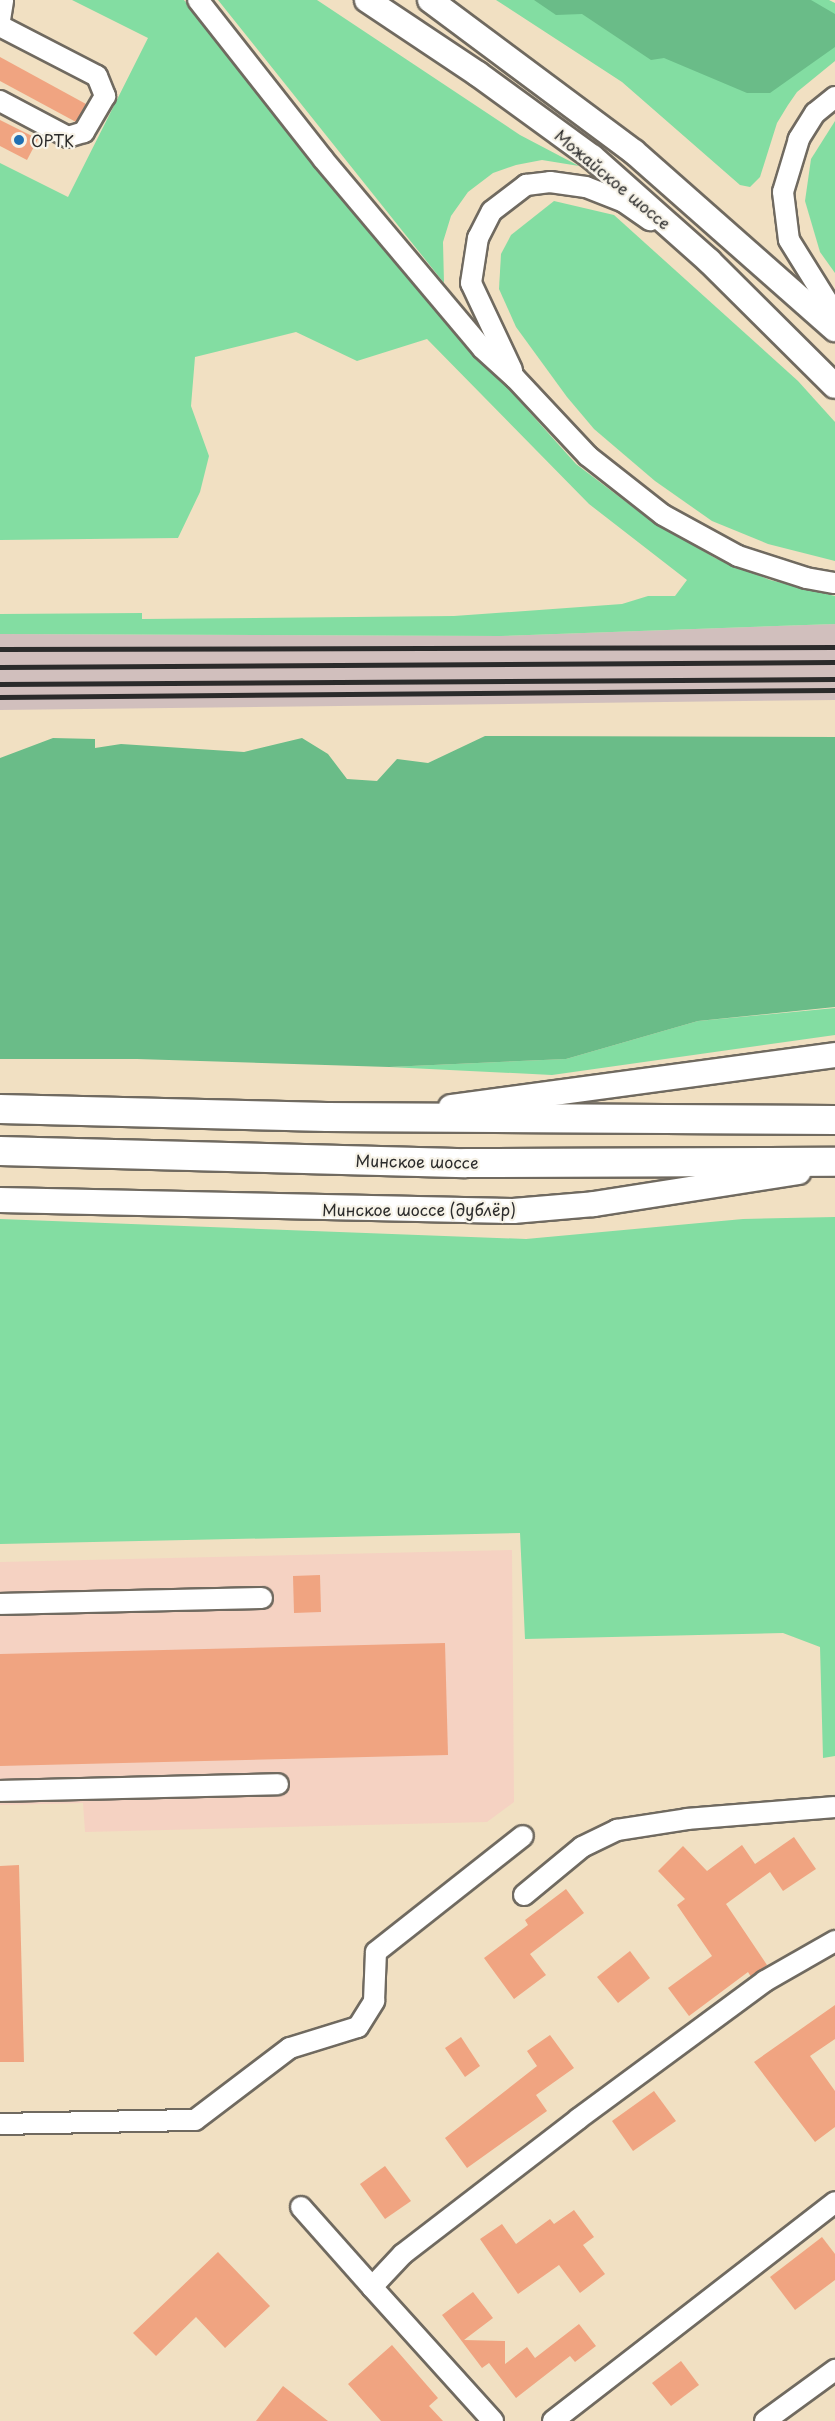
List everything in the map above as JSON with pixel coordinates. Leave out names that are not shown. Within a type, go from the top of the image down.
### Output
[{"type":"highway","points":[[0,1109],[327,1117],[835,1120]]},
{"type":"highway","name":"Минское шоссе","points":[[0,1150],[466,1163],[835,1162]]},
{"type":"main road","name":"Можайское шоссе","points":[[367,0],[478,74],[592,158],[709,261],[835,386]]},
{"type":"main road","name":"Можайское шоссе","points":[[430,0],[634,152],[835,329]]},
{"type":"main road","points":[[327,1117],[542,1098],[642,1079],[835,1056]]},
{"type":"main road","name":"Минское шоссе (дублёр)","points":[[0,1200],[513,1211],[594,1204],[684,1187],[835,1168]]},
{"type":"street","points":[[0,20],[3,0]]},
{"type":"street","points":[[198,0],[323,159],[482,348],[515,378],[588,456],[663,515],[738,556],[806,578],[835,583]]},
{"type":"street","points":[[0,26],[97,76],[105,96],[84,132],[68,137],[0,101]]},
{"type":"street","points":[[835,97],[815,113],[799,139],[783,192],[789,240],[835,314]]},
{"type":"street","points":[[515,378],[478,302],[470,269],[482,225],[492,211],[526,185],[550,182],[586,187],[624,202],[709,261]]},
{"type":"street","points":[[0,1604],[262,1598]]},
{"type":"street","points":[[0,1791],[278,1785]]},
{"type":"street","points":[[524,1895],[582,1847],[617,1830],[687,1819],[835,1807]]},
{"type":"street","points":[[0,2124],[195,2120],[290,2048],[358,2027],[374,2001],[376,1952],[523,1836]]},
{"type":"street","points":[[372,2287],[403,2254],[578,2119],[765,1981],[835,1941]]},
{"type":"street","points":[[553,2421],[835,2202]]},
{"type":"street","points":[[301,2207],[494,2421]]},
{"type":"street","points":[[765,2421],[835,2370]]},
{"type":"shaded area","points":[[835,624],[835,700],[0,710],[0,634],[501,636]]},
{"type":"shaded area","points":[[512,1550],[514,1802],[487,1822],[85,1832],[83,1803],[0,1805],[0,1562]]},
{"type":"green space","points":[[72,0],[184,0],[409,278],[576,464],[646,517],[715,558],[770,580],[835,596],[835,624],[501,636],[0,634],[0,614],[142,613],[142,619],[454,616],[622,604],[648,596],[675,596],[687,580],[589,504],[427,339],[357,361],[296,332],[195,357],[191,406],[209,456],[200,492],[178,538],[0,540],[0,163],[68,197],[148,38]]},
{"type":"green space","points":[[218,0],[317,0],[520,135],[579,166],[542,160],[516,165],[493,173],[468,192],[451,216],[443,242],[444,283]]},
{"type":"green space","points":[[496,0],[829,0],[835,3],[835,61],[797,92],[788,105],[777,123],[760,177],[750,187],[740,185],[622,82]]},
{"type":"green space","points":[[534,0],[811,0],[835,14],[835,47],[770,93],[747,93],[664,58],[651,60],[582,14],[556,15]]},
{"type":"green space","points":[[835,121],[835,273],[820,252],[805,201],[811,159]]},
{"type":"green space","points":[[554,201],[614,215],[798,381],[835,422],[835,561],[768,544],[712,521],[655,481],[594,429],[567,397],[516,327],[499,289],[501,254],[511,235]]},
{"type":"green space","points":[[485,736],[835,737],[835,1007],[698,1021],[566,1059],[389,1067],[137,1059],[0,1059],[0,758],[53,738],[95,739],[95,748],[121,744],[244,752],[302,738],[328,754],[347,779],[377,781],[397,759],[428,763]]},
{"type":"green space","points":[[835,1008],[835,1035],[552,1075],[389,1067],[566,1059],[698,1021]]},
{"type":"green space","points":[[835,1217],[835,1756],[823,1758],[820,1647],[783,1633],[525,1639],[520,1533],[0,1544],[0,1219],[526,1239],[743,1219]]},
{"type":"building","points":[[0,57],[86,104],[76,122],[0,81]]},
{"type":"building","points":[[0,120],[38,139],[27,160],[0,146]]},
{"type":"building","points":[[320,1575],[321,1612],[294,1613],[293,1576]]},
{"type":"building","points":[[445,1643],[448,1755],[0,1766],[0,1654]]},
{"type":"building","points":[[794,1837],[816,1869],[783,1891],[770,1872],[726,1904],[767,1965],[751,1977],[748,1972],[689,2016],[668,1988],[712,1956],[677,1905],[685,1899],[658,1871],[683,1846],[707,1871],[742,1845],[755,1864]]},
{"type":"building","points":[[19,1865],[24,2062],[0,2062],[0,1866]]},
{"type":"building","points":[[566,1889],[584,1913],[530,1954],[546,1975],[514,1999],[484,1958],[528,1925],[525,1920]]},
{"type":"building","points":[[630,1951],[650,1978],[618,2003],[597,1977]]},
{"type":"building","points":[[835,2005],[835,2039],[810,2056],[835,2091],[835,2127],[815,2142],[754,2062]]},
{"type":"building","points":[[550,2035],[574,2068],[536,2095],[547,2111],[467,2168],[445,2138],[537,2066],[527,2051]]},
{"type":"building","points":[[461,2037],[480,2066],[465,2077],[445,2048]]},
{"type":"building","points":[[654,2091],[676,2121],[633,2151],[612,2121]]},
{"type":"building","points":[[385,2166],[411,2201],[385,2219],[360,2184]]},
{"type":"building","points":[[574,2210],[594,2237],[583,2245],[605,2274],[580,2293],[559,2265],[518,2294],[480,2239],[502,2224],[516,2244],[550,2219],[554,2224]]},
{"type":"building","points":[[822,2237],[835,2254],[835,2280],[795,2310],[770,2277]]},
{"type":"building","points":[[218,2252],[270,2306],[225,2348],[196,2317],[156,2356],[133,2333]]},
{"type":"building","points":[[473,2292],[493,2318],[464,2340],[505,2341],[505,2364],[527,2347],[535,2358],[579,2324],[596,2346],[575,2362],[570,2356],[516,2398],[489,2363],[482,2368],[442,2315]]},
{"type":"building","points":[[392,2345],[438,2398],[429,2406],[443,2421],[381,2421],[348,2384]]},
{"type":"building","points":[[681,2361],[699,2385],[671,2406],[652,2383]]},
{"type":"building","points":[[283,2386],[328,2421],[256,2421]]},
{"type":"railway","points":[[0,649],[835,647]]},
{"type":"railway","points":[[0,667],[835,662]]},
{"type":"railway","points":[[0,684],[835,679]]},
{"type":"railway","points":[[0,697],[835,690]]},
{"type":"place","name":"ОРТК","points":[[19,140]]}]
